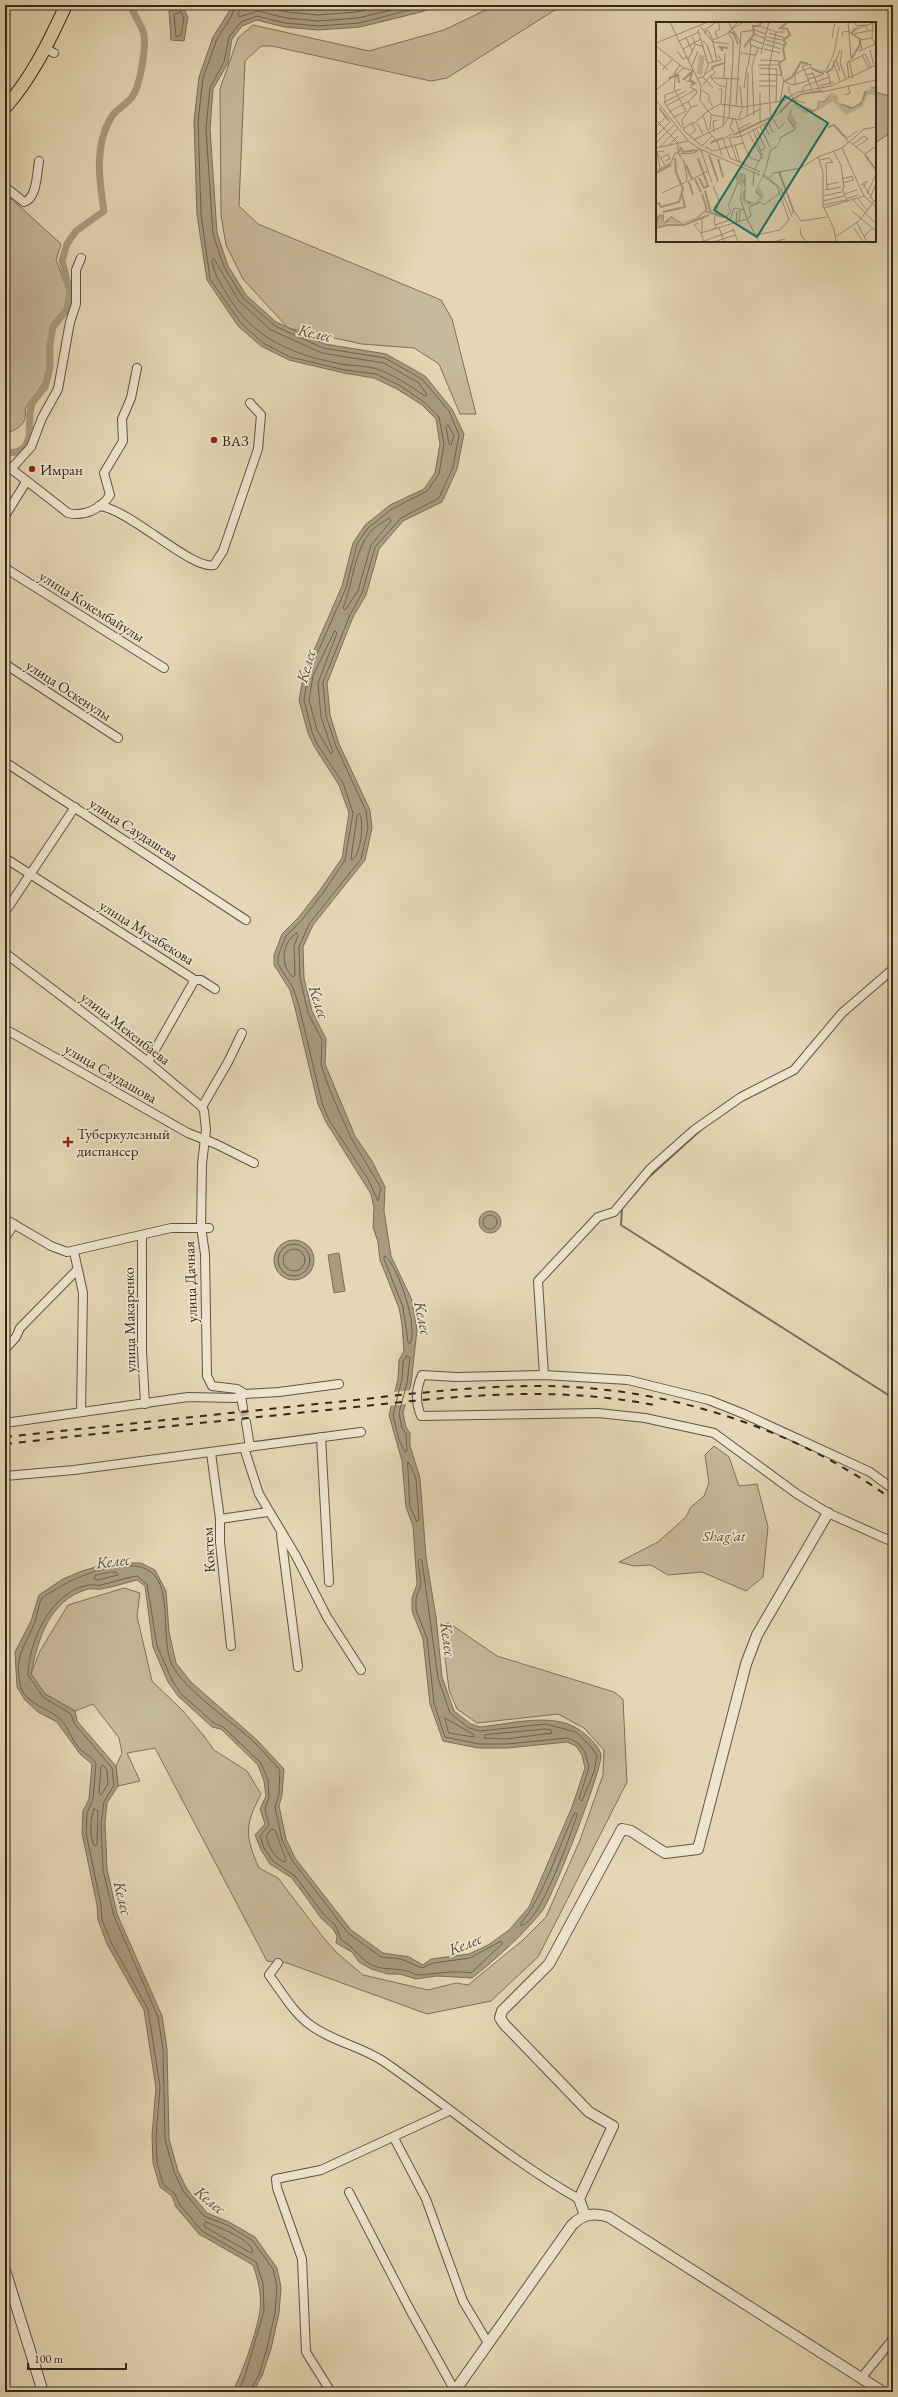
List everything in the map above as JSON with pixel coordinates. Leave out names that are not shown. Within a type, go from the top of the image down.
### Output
[{"type":"main road","points":[[5,108],[20,91],[50,51],[66,5]]},
{"type":"street","points":[[5,187],[24,202],[28,200],[33,193],[39,161]]},
{"type":"street","points":[[81,258],[76,270],[76,304],[70,322],[58,389],[42,418],[31,447],[8,467],[68,512],[81,514],[99,506],[110,495],[104,473],[123,440],[122,419],[131,398],[137,368]]},
{"type":"street","points":[[99,506],[108,508],[142,526],[163,542],[200,562],[209,566],[214,565],[223,551],[258,449],[261,415],[250,403]]},
{"type":"street","points":[[5,516],[26,482]]},
{"type":"street","name":"улица Кокембайулы","points":[[5,568],[164,668]]},
{"type":"street","name":"улица Оскенулы","points":[[5,664],[118,738]]},
{"type":"street","name":"улица Саудашева","points":[[5,762],[246,920]]},
{"type":"street","points":[[5,912],[75,807]]},
{"type":"street","name":"улица Мусабекова","points":[[5,858],[193,980],[148,1062]]},
{"type":"street","name":"улица Мекенбаева","points":[[5,953],[148,1062],[202,1107]]},
{"type":"street","points":[[544,1375],[538,1281],[598,1217],[614,1212],[650,1169],[694,1130],[741,1097],[794,1070],[842,1013],[893,969]]},
{"type":"street","points":[[193,980],[201,980],[215,989]]},
{"type":"street","name":"улица Саудашова","points":[[5,1029],[204,1140],[216,1144],[254,1164]]},
{"type":"street","points":[[204,1140],[206,1120],[202,1107],[228,1062],[242,1033]]},
{"type":"street","name":"улица Дачная","points":[[204,1140],[204,1254],[207,1378],[212,1386],[237,1389],[243,1395]]},
{"type":"street","points":[[5,1219],[61,1250],[74,1252],[171,1228],[205,1228]]},
{"type":"street","points":[[5,1238],[14,1224]]},
{"type":"street","name":"улица Макаренко","points":[[142,1235],[142,1351],[145,1404]]},
{"type":"street","points":[[74,1252],[83,1293],[81,1412]]},
{"type":"street","points":[[5,1349],[16,1338],[20,1328],[77,1270]]},
{"type":"street","points":[[893,1489],[870,1472],[787,1432],[708,1400],[628,1380],[544,1375],[456,1377],[422,1375],[417,1387],[417,1405],[421,1416],[598,1413],[645,1418],[714,1434],[797,1494],[828,1513],[893,1542]]},
{"type":"street","points":[[5,1424],[188,1397],[224,1398],[340,1384]]},
{"type":"street","points":[[243,1395],[243,1408]]},
{"type":"street","points":[[246,1422],[246,1448],[259,1494],[268,1512],[296,1556],[319,1603],[361,1670]]},
{"type":"street","points":[[5,1476],[74,1470],[361,1432]]},
{"type":"street","points":[[321,1437],[329,1582]]},
{"type":"street","name":"Коктем","points":[[211,1453],[220,1518],[220,1542],[231,1646]]},
{"type":"street","points":[[220,1518],[268,1512]]},
{"type":"street","points":[[579,2199],[613,2126],[588,2112],[514,2035],[500,2018],[502,2011],[549,1964],[622,1829],[631,1831],[665,1853],[698,1849],[746,1664],[757,1635],[828,1513]]},
{"type":"street","points":[[280,1532],[298,1667]]},
{"type":"street","points":[[278,1963],[269,1975],[294,2010],[309,2024],[334,2039],[381,2060],[449,2111],[579,2199],[585,2215]]},
{"type":"street","points":[[331,2392],[306,2352],[302,2259],[277,2188],[276,2179],[322,2170],[394,2138],[449,2111]]},
{"type":"street","points":[[394,2138],[426,2199],[463,2300],[488,2343]]},
{"type":"street","points":[[349,2192],[409,2308],[455,2391],[568,2229],[585,2215],[597,2214],[609,2217],[862,2377],[883,2392]]},
{"type":"street","points":[[5,2270],[43,2392]]},
{"type":"street","points":[[862,2377],[893,2339]]},
{"type":"green space","points":[[496,5],[563,5],[447,78],[431,81],[272,46],[261,46],[245,61],[239,206],[258,224],[441,300],[452,319],[476,414],[460,414],[439,364],[414,348],[362,344],[288,328],[243,279],[226,245],[221,215],[220,89],[238,38],[253,25],[369,51],[444,30]]},
{"type":"green space","points":[[876,92],[893,97],[893,131],[876,142]]},
{"type":"green space","points":[[5,193],[61,244],[56,260],[68,292],[65,309],[51,328],[46,379],[25,409],[25,419],[21,425],[5,434]]},
{"type":"green space","name":"Shag‘at","points":[[714,1446],[729,1457],[739,1486],[757,1484],[768,1527],[763,1577],[746,1591],[702,1572],[668,1575],[651,1565],[634,1566],[619,1562],[658,1542],[686,1517],[691,1507],[704,1496],[709,1483],[705,1455]]},
{"type":"green space","points":[[124,1588],[140,1593],[137,1616],[152,1681],[183,1711],[214,1750],[247,1771],[261,1794],[255,1805],[248,1831],[251,1847],[259,1868],[278,1878],[337,1953],[363,1975],[428,1990],[456,1983],[468,1985],[523,1940],[546,1917],[580,1840],[603,1775],[604,1750],[584,1728],[558,1714],[477,1723],[457,1709],[449,1690],[441,1624],[449,1623],[497,1656],[614,1692],[623,1699],[627,1782],[538,1957],[491,2001],[427,2014],[287,1963],[267,1961],[155,1748],[127,1753],[140,1781],[118,1786],[116,1766],[122,1753],[119,1738],[93,1704],[75,1711],[45,1694],[31,1674],[40,1651],[68,1605]]},
{"type":"water","name":"Келес","points":[[233,5],[440,5],[421,12],[360,27],[318,30],[284,27],[257,20],[242,26],[232,39],[228,63],[213,89],[210,129],[217,233],[228,266],[246,295],[276,322],[325,344],[386,354],[425,376],[452,409],[464,434],[457,469],[442,502],[403,521],[379,549],[366,595],[353,617],[327,683],[330,715],[339,744],[370,810],[372,828],[365,860],[313,925],[303,947],[304,978],[312,1011],[326,1039],[325,1064],[355,1136],[372,1161],[385,1187],[384,1211],[391,1256],[412,1300],[417,1330],[411,1384],[403,1413],[406,1427],[410,1433],[410,1446],[420,1478],[426,1557],[436,1617],[442,1677],[454,1711],[471,1724],[480,1727],[530,1720],[556,1721],[568,1724],[589,1737],[599,1749],[601,1756],[593,1785],[566,1860],[548,1901],[542,1911],[518,1937],[472,1978],[437,1976],[416,1979],[400,1974],[388,1974],[371,1969],[359,1962],[352,1952],[336,1943],[337,1936],[333,1929],[321,1918],[292,1878],[270,1864],[261,1850],[255,1835],[265,1824],[260,1809],[266,1796],[264,1781],[258,1765],[221,1729],[212,1727],[178,1696],[168,1682],[153,1647],[145,1586],[137,1580],[101,1589],[88,1589],[75,1594],[64,1602],[48,1622],[37,1648],[31,1674],[45,1694],[75,1711],[77,1721],[116,1766],[118,1786],[107,1803],[105,1823],[107,1869],[117,1914],[162,2016],[167,2049],[169,2139],[178,2171],[187,2189],[207,2213],[229,2222],[255,2237],[277,2268],[281,2287],[279,2313],[271,2349],[262,2376],[253,2392],[231,2392],[244,2366],[259,2317],[260,2293],[253,2265],[199,2234],[176,2207],[172,2196],[160,2187],[153,2163],[152,2135],[156,2088],[144,2010],[107,1944],[98,1920],[97,1905],[82,1833],[83,1811],[89,1799],[92,1764],[80,1754],[57,1722],[38,1712],[25,1700],[17,1687],[15,1652],[31,1621],[39,1595],[63,1579],[82,1571],[109,1563],[141,1563],[155,1570],[166,1591],[169,1632],[176,1663],[191,1682],[257,1740],[284,1769],[282,1795],[279,1806],[286,1839],[295,1858],[351,1930],[383,1953],[409,1957],[423,1965],[431,1959],[469,1954],[488,1945],[509,1930],[529,1907],[572,1807],[585,1768],[582,1755],[576,1746],[567,1742],[507,1748],[478,1748],[443,1741],[430,1704],[423,1639],[412,1611],[412,1598],[417,1584],[413,1526],[406,1507],[402,1461],[389,1415],[398,1379],[399,1360],[404,1351],[399,1308],[380,1260],[378,1242],[373,1227],[374,1208],[371,1194],[326,1122],[318,1104],[290,990],[274,965],[274,955],[282,934],[298,918],[342,858],[349,813],[339,785],[314,746],[308,733],[299,700],[304,673],[342,586],[353,543],[365,525],[390,505],[424,489],[435,473],[440,444],[436,419],[422,405],[397,389],[374,378],[344,373],[289,360],[261,346],[238,326],[207,280],[197,215],[194,121],[199,77],[213,37]]},
{"type":"water","points":[[183,7],[188,17],[184,41],[171,40],[169,11]]},
{"type":"water","points":[[490,1211],[498,1214],[501,1222],[498,1230],[490,1233],[482,1230],[479,1222],[482,1214]]},
{"type":"water","points":[[294,1240],[302,1242],[308,1246],[312,1252],[314,1260],[312,1268],[308,1274],[302,1278],[294,1280],[286,1278],[280,1274],[276,1268],[274,1260],[276,1252],[280,1246],[286,1242]]},
{"type":"water","points":[[339,1253],[345,1291],[334,1293],[328,1255]]},
{"type":"pier","points":[[411,1390],[408,1404],[389,1406],[393,1392]]},
{"type":"waterway","points":[[5,453],[17,452],[25,447],[29,437],[30,412],[32,403],[45,387],[50,368],[50,344],[53,327],[67,309],[70,292],[62,261],[67,244],[76,231],[104,211],[99,162],[102,138],[112,116],[130,100],[135,92],[140,77],[143,58],[144,35],[131,5]]},
{"type":"waterway","points":[[630,1199],[648,1178],[703,1128]]},
{"type":"waterway","points":[[622,1208],[621,1225],[893,1398]]},
{"type":"tunnel","points":[[243,1408],[246,1422]]},
{"type":"railway","points":[[5,1437],[453,1390],[508,1386],[582,1388],[629,1393],[677,1402],[723,1415],[768,1431],[812,1451],[854,1474],[893,1500]]},
{"type":"railway","points":[[5,1444],[453,1397],[534,1394],[575,1395],[617,1399],[659,1406]]},
{"type":"place","name":"ВАЗ","points":[[214,440]]},
{"type":"place","name":"Имран","points":[[32,469]]},
{"type":"place","name":"Туберкулезный диспансер","points":[[68,1142]]}]
